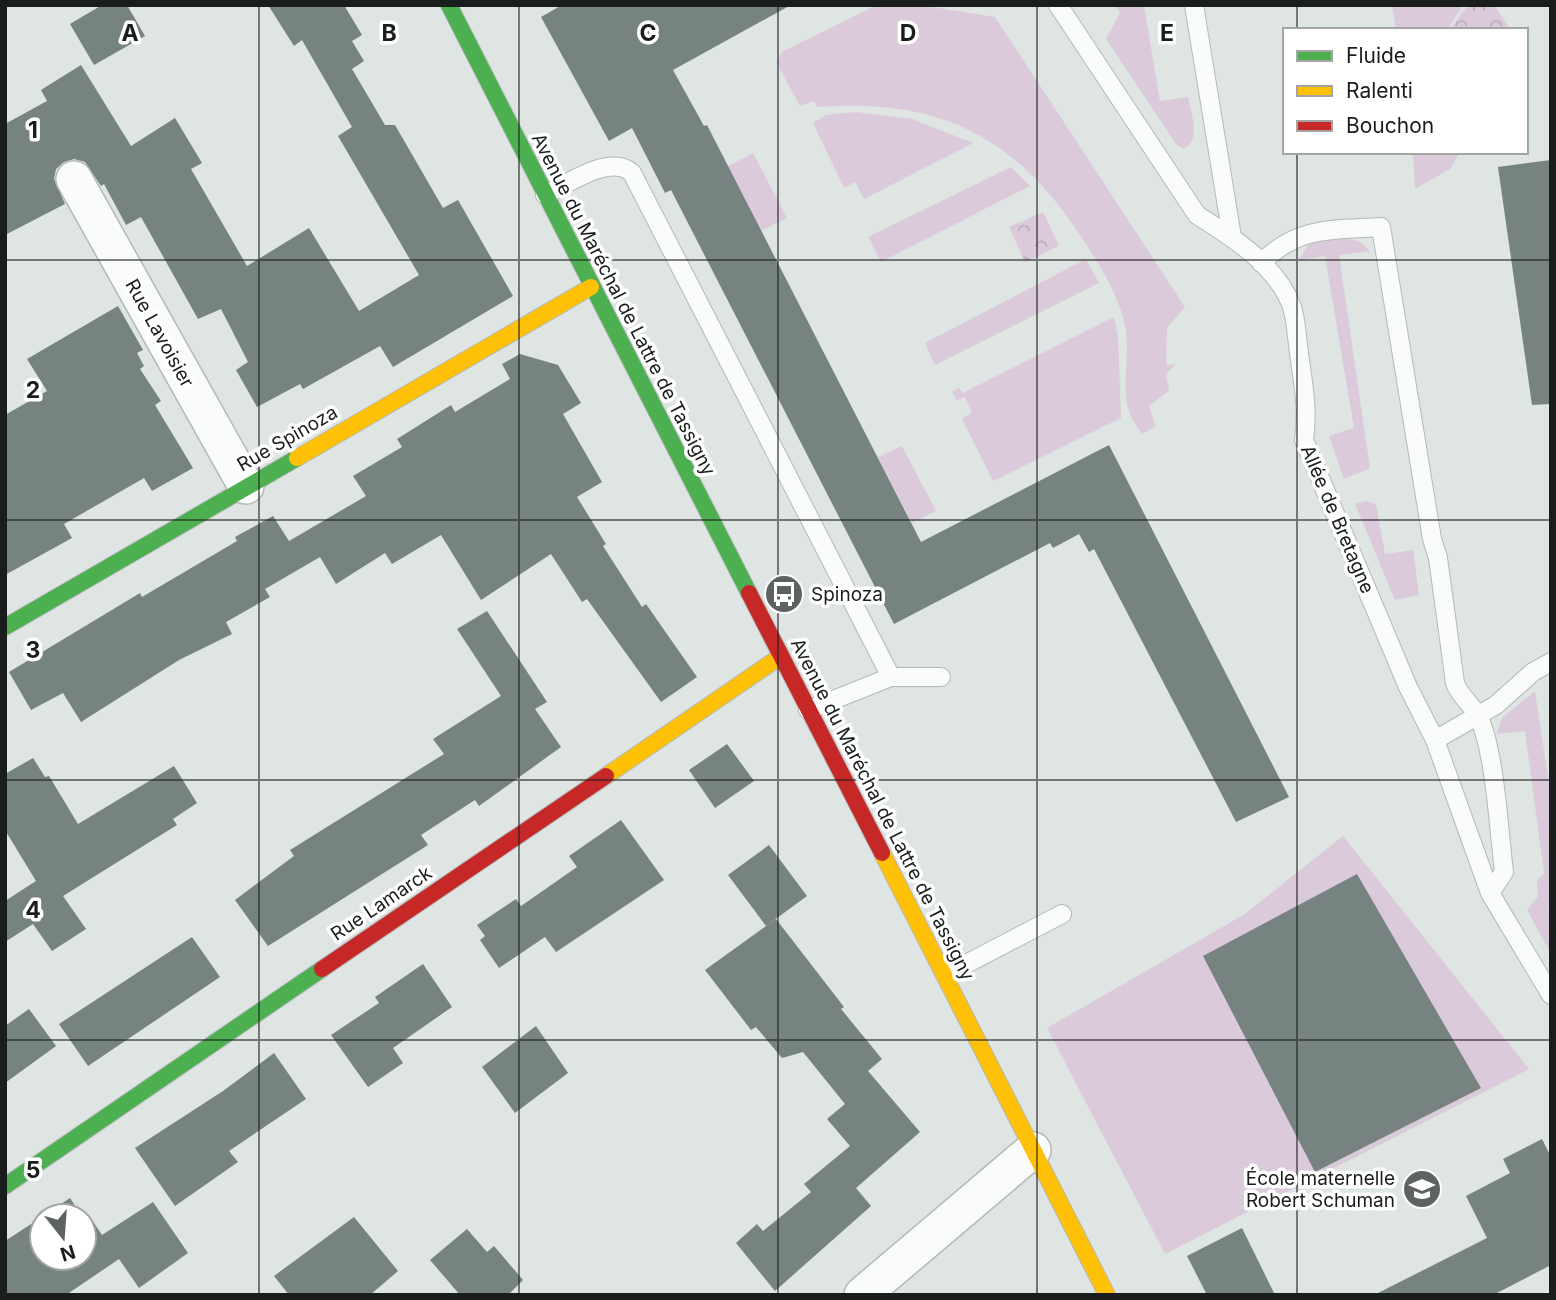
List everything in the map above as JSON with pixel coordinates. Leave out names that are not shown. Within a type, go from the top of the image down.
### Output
[{"type":"street","name":"Avenue du Maréchal de Lattre de Tassigny","points":[[449,5],[1107,1295]]},
{"type":"street","name":"Rue Lavoisier","points":[[74,179],[246,486]]},
{"type":"street","name":"Rue Spinoza","points":[[5,627],[591,287]]},
{"type":"street","name":"Rue Lamarck","points":[[5,1186],[781,656]]},
{"type":"street","points":[[862,1295],[1033,1150]]},
{"type":"lane","name":"Allée de Bretagne","points":[[1058,5],[1197,215],[1233,237],[1261,263],[1279,284],[1292,307],[1308,414],[1304,440],[1408,687],[1436,740],[1490,893],[1551,995]]},
{"type":"lane","points":[[1194,5],[1233,237]]},
{"type":"lane","points":[[545,195],[610,166],[627,168],[632,173],[891,677]]},
{"type":"lane","points":[[1261,263],[1278,246],[1298,235],[1381,227],[1432,539],[1438,558],[1455,683],[1460,695],[1478,716],[1486,746],[1504,872],[1490,893]]},
{"type":"lane","points":[[1436,740],[1496,705],[1533,672],[1551,662]]},
{"type":"lane","points":[[808,710],[891,677],[941,677]]},
{"type":"lane","points":[[945,975],[1062,914]]},
{"type":"green space","points":[[877,5],[920,5],[995,17],[1185,307],[1167,328],[1166,365],[1176,364],[1166,374],[1169,391],[1149,406],[1156,426],[1142,434],[1130,414],[1126,390],[1126,332],[1111,286],[1078,232],[1026,169],[967,129],[934,116],[899,109],[860,106],[817,107],[814,101],[800,106],[776,62],[782,52]]},
{"type":"green space","points":[[1115,5],[1144,5],[1160,101],[1188,97],[1194,134],[1189,145],[1183,149],[1176,144],[1106,39],[1120,13]]},
{"type":"green space","points":[[1392,5],[1463,5],[1448,28],[1396,28]]},
{"type":"green space","points":[[1468,5],[1494,5],[1510,28],[1451,28]]},
{"type":"green space","points":[[856,112],[912,119],[973,143],[864,199],[855,182],[844,188],[813,123],[826,115]]},
{"type":"green space","points":[[753,153],[787,218],[761,231],[728,166]]},
{"type":"green space","points":[[1413,154],[1458,155],[1450,169],[1415,189]]},
{"type":"green space","points":[[1011,167],[1030,186],[881,262],[868,237]]},
{"type":"green space","points":[[1043,212],[1059,246],[1025,262],[1009,227]]},
{"type":"green space","points":[[1337,237],[1359,241],[1370,251],[1339,255],[1370,468],[1344,479],[1329,436],[1354,428],[1325,256],[1299,260],[1309,244]]},
{"type":"green space","points":[[1086,259],[1099,283],[935,365],[925,343]]},
{"type":"green space","points":[[1114,317],[1118,337],[1121,418],[993,481],[962,419],[972,412],[965,397],[957,400],[952,392],[959,388],[963,393]]},
{"type":"green space","points":[[902,446],[936,511],[912,523],[878,457]]},
{"type":"green space","points":[[1366,501],[1376,504],[1385,554],[1413,550],[1419,595],[1395,600],[1355,504]]},
{"type":"green space","points":[[1535,691],[1551,796],[1551,901],[1548,905],[1551,906],[1551,954],[1527,910],[1538,896],[1537,881],[1544,873],[1525,731],[1497,734],[1502,718]]},
{"type":"green space","points":[[1343,836],[1529,1069],[1165,1254],[1047,1028],[1245,914]]},
{"type":"building","points":[[102,5],[127,5],[145,36],[94,65],[70,24]]},
{"type":"building","points":[[268,5],[344,5],[362,35],[352,41],[364,61],[352,69],[385,125],[395,125],[443,208],[458,200],[513,296],[393,367],[380,346],[303,389],[300,384],[257,407],[236,370],[248,362],[221,309],[198,319],[141,217],[126,225],[104,184],[101,186],[85,162],[74,159],[64,162],[56,169],[54,179],[65,204],[5,235],[5,124],[47,101],[41,90],[81,65],[131,146],[175,118],[202,163],[191,169],[247,266],[309,228],[359,311],[419,275],[338,136],[352,127],[302,40],[294,46]]},
{"type":"building","points":[[562,5],[791,5],[673,70],[704,126],[707,125],[921,542],[1109,445],[1289,797],[1236,822],[1094,549],[1089,552],[1079,534],[1053,548],[1050,543],[894,624],[671,190],[665,193],[632,128],[609,141],[541,17]]},
{"type":"building","points":[[1551,160],[1551,404],[1532,405],[1498,167]]},
{"type":"building","points":[[118,306],[143,350],[137,353],[144,366],[140,369],[161,401],[155,405],[193,468],[152,491],[144,478],[64,524],[72,538],[5,575],[5,415],[47,391],[27,359]]},
{"type":"building","points":[[520,354],[558,365],[581,403],[563,414],[602,482],[577,497],[606,544],[603,546],[642,607],[646,604],[697,677],[661,702],[587,599],[582,602],[551,554],[481,600],[441,535],[392,564],[385,553],[336,584],[320,557],[265,589],[270,597],[226,622],[232,634],[179,660],[81,722],[63,693],[31,710],[9,672],[140,593],[142,597],[237,541],[235,537],[273,516],[289,541],[366,496],[353,476],[402,447],[397,439],[451,405],[455,412],[510,379],[502,364]]},
{"type":"building","points":[[487,611],[547,702],[535,709],[561,747],[479,806],[475,800],[421,835],[428,845],[268,946],[235,900],[294,856],[290,850],[444,754],[433,739],[501,696],[457,629]]},
{"type":"building","points":[[727,744],[754,781],[715,808],[689,770]]},
{"type":"building","points":[[33,758],[45,777],[49,776],[78,824],[174,766],[197,803],[173,819],[177,825],[63,896],[86,929],[52,951],[33,924],[5,942],[5,901],[36,881],[5,830],[5,774]]},
{"type":"building","points":[[621,820],[664,880],[556,952],[545,937],[499,968],[480,940],[485,936],[477,925],[516,899],[521,906],[577,867],[569,856]]},
{"type":"building","points":[[769,845],[807,896],[766,926],[728,875]]},
{"type":"building","points":[[1357,874],[1481,1088],[1315,1172],[1203,956]]},
{"type":"building","points":[[776,919],[844,1007],[841,1009],[882,1059],[868,1071],[920,1132],[856,1188],[871,1206],[775,1291],[736,1243],[757,1224],[763,1231],[811,1192],[804,1184],[850,1146],[827,1119],[845,1104],[803,1052],[782,1058],[756,1027],[751,1030],[705,970]]},
{"type":"building","points":[[192,937],[220,977],[88,1066],[59,1024]]},
{"type":"building","points":[[423,964],[452,1007],[393,1048],[403,1063],[368,1087],[331,1035],[379,1003],[375,997]]},
{"type":"building","points":[[29,1009],[56,1046],[5,1083],[5,1026]]},
{"type":"building","points":[[536,1026],[568,1073],[515,1113],[482,1067]]},
{"type":"building","points":[[274,1053],[306,1099],[229,1151],[238,1162],[175,1206],[135,1148],[223,1091]]},
{"type":"building","points":[[1542,1139],[1551,1157],[1551,1265],[1493,1295],[1374,1295],[1487,1238],[1466,1196],[1510,1173],[1503,1159]]},
{"type":"building","points":[[153,1202],[188,1253],[139,1288],[119,1259],[66,1295],[5,1295],[5,1241],[28,1226],[28,1272],[98,1272],[98,1229],[102,1235]]},
{"type":"building","points":[[354,1217],[398,1271],[370,1295],[289,1295],[274,1276]]},
{"type":"building","points":[[1242,1228],[1275,1295],[1207,1295],[1187,1256]]},
{"type":"building","points":[[467,1229],[487,1252],[494,1246],[523,1280],[508,1295],[460,1295],[430,1260]]},
{"type":"traffic: fast","points":[[449,5],[749,593]]},
{"type":"traffic: fast","points":[[5,627],[297,458]]},
{"type":"traffic: fast","points":[[5,1186],[322,969]]},
{"type":"traffic: slow","points":[[297,458],[591,287]]},
{"type":"traffic: slow","points":[[606,776],[781,656]]},
{"type":"traffic: slow","points":[[882,853],[1107,1295]]},
{"type":"traffic: jam","points":[[749,593],[882,853]]},
{"type":"traffic: jam","points":[[322,969],[606,776]]},
{"type":"place","name":"Spinoza","points":[[784,594]]},
{"type":"place","name":"École maternelle Robert Schuman","points":[[1422,1189]]}]
